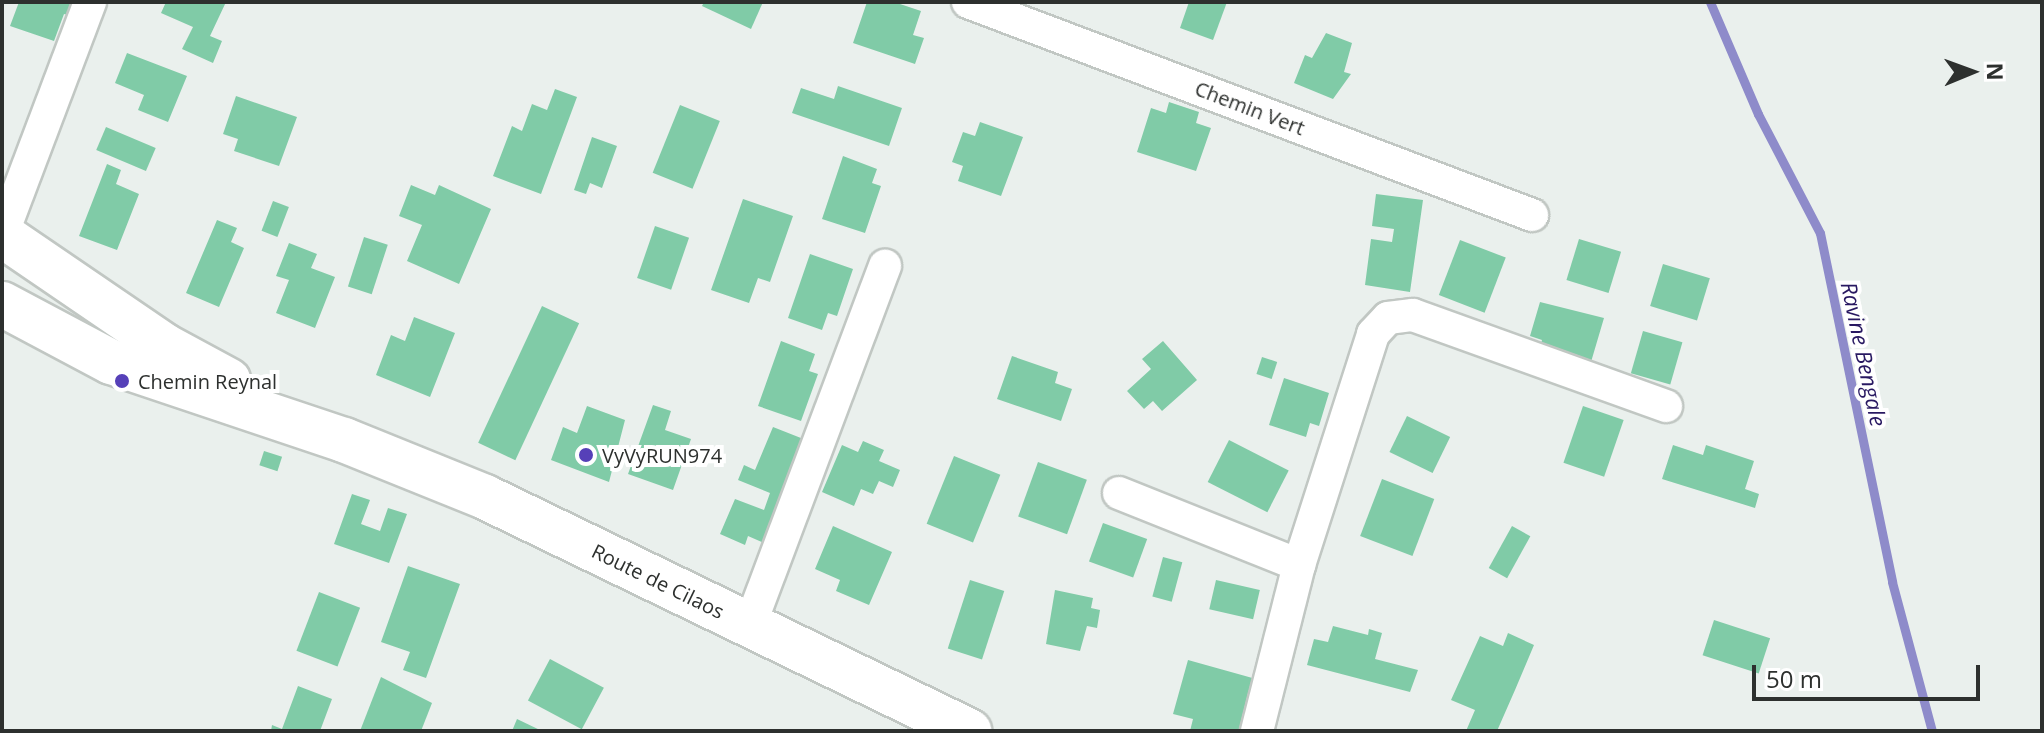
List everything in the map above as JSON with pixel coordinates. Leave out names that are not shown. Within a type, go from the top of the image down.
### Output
[{"type":"main road","name":"Route de Cilaos","points":[[2,235],[193,377]]},
{"type":"main road","name":"Route de Cilaos","points":[[2,304],[111,362],[193,377],[485,497],[969,731]]},
{"type":"street","points":[[2,235],[90,2]]},
{"type":"street","name":"Chemin Vert","points":[[968,2],[1532,215]]},
{"type":"street","points":[[750,625],[885,266]]},
{"type":"street","points":[[1257,731],[1299,565],[1373,334],[1388,318],[1413,315],[1666,406]]},
{"type":"street","points":[[1119,493],[1299,565]]},
{"type":"building","points":[[19,2],[77,2],[72,16],[64,14],[54,41],[10,26]]},
{"type":"building","points":[[166,2],[226,2],[210,36],[222,41],[213,63],[182,49],[193,27],[161,13]]},
{"type":"building","points":[[704,2],[763,2],[751,29],[702,6]]},
{"type":"building","points":[[867,2],[894,2],[921,11],[913,35],[924,38],[915,64],[853,43]]},
{"type":"building","points":[[1189,2],[1227,2],[1213,40],[1180,28]]},
{"type":"building","points":[[1326,33],[1352,43],[1344,72],[1351,74],[1333,99],[1294,83],[1305,55],[1312,58]]},
{"type":"building","points":[[127,53],[187,76],[168,122],[138,110],[144,95],[115,83]]},
{"type":"building","points":[[838,86],[902,108],[889,146],[792,113],[801,88],[834,99]]},
{"type":"building","points":[[555,89],[577,97],[541,194],[493,176],[512,126],[522,131],[532,104],[547,110]]},
{"type":"building","points":[[236,96],[297,117],[279,166],[234,151],[238,139],[223,134]]},
{"type":"building","points":[[1169,102],[1199,112],[1196,123],[1211,128],[1196,171],[1137,152],[1151,108],[1166,113]]},
{"type":"building","points":[[680,105],[720,121],[693,189],[653,173]]},
{"type":"building","points":[[980,122],[1023,137],[1001,196],[958,181],[963,166],[952,162],[963,132],[975,136]]},
{"type":"building","points":[[106,127],[156,148],[146,171],[96,150]]},
{"type":"building","points":[[592,137],[617,146],[602,188],[590,183],[586,194],[574,190]]},
{"type":"building","points":[[843,156],[877,169],[872,183],[881,186],[865,233],[822,219]]},
{"type":"building","points":[[107,164],[121,170],[116,184],[139,194],[117,250],[79,236]]},
{"type":"building","points":[[411,185],[435,195],[439,185],[491,209],[459,284],[407,261],[422,225],[399,216]]},
{"type":"building","points":[[1376,194],[1423,200],[1410,292],[1365,285],[1371,239],[1392,242],[1394,229],[1372,226]]},
{"type":"building","points":[[743,199],[793,216],[770,282],[758,278],[749,303],[711,290]]},
{"type":"building","points":[[273,201],[289,207],[277,237],[262,231]]},
{"type":"building","points":[[217,220],[237,228],[231,242],[244,248],[219,307],[186,293]]},
{"type":"building","points":[[655,226],[689,238],[671,290],[637,278]]},
{"type":"building","points":[[364,237],[388,245],[372,294],[348,286]]},
{"type":"building","points":[[1579,239],[1621,252],[1609,293],[1566,280]]},
{"type":"building","points":[[1460,240],[1506,258],[1485,313],[1439,295]]},
{"type":"building","points":[[289,243],[317,254],[311,268],[335,277],[315,328],[276,313],[289,280],[276,276]]},
{"type":"building","points":[[810,254],[853,269],[837,316],[828,313],[822,330],[788,318]]},
{"type":"building","points":[[1663,264],[1710,278],[1697,320],[1650,306]]},
{"type":"building","points":[[1540,302],[1604,318],[1591,362],[1540,347],[1542,340],[1530,336]]},
{"type":"building","points":[[542,306],[579,323],[515,460],[478,443]]},
{"type":"building","points":[[414,317],[455,333],[430,397],[376,375],[391,335],[405,341]]},
{"type":"building","points":[[1643,331],[1682,342],[1670,385],[1631,373]]},
{"type":"building","points":[[781,341],[815,354],[809,371],[818,374],[801,421],[758,406]]},
{"type":"building","points":[[1163,341],[1197,380],[1162,411],[1153,401],[1144,409],[1127,391],[1151,369],[1142,359]]},
{"type":"building","points":[[1012,356],[1058,372],[1055,383],[1072,389],[1061,421],[997,399]]},
{"type":"building","points":[[1262,357],[1277,362],[1272,379],[1256,374]]},
{"type":"building","points":[[1284,378],[1329,393],[1319,426],[1310,423],[1306,437],[1269,425]]},
{"type":"building","points":[[653,405],[671,411],[665,430],[691,439],[673,490],[628,474]]},
{"type":"building","name":"VyVyRUN974","points":[[587,406],[625,420],[609,482],[551,460],[563,427],[577,433]]},
{"type":"building","points":[[1583,406],[1624,420],[1604,477],[1563,463]]},
{"type":"building","points":[[1407,416],[1450,437],[1433,473],[1389,452]]},
{"type":"building","points":[[773,427],[806,440],[764,543],[748,536],[745,545],[720,534],[735,499],[764,510],[770,493],[738,480],[744,465],[755,470]]},
{"type":"building","points":[[1229,440],[1289,470],[1267,512],[1208,482]]},
{"type":"building","points":[[863,441],[884,450],[879,461],[900,470],[893,487],[879,481],[873,494],[861,489],[854,506],[822,492],[842,445],[858,452]]},
{"type":"building","points":[[1673,445],[1703,455],[1706,445],[1754,461],[1745,489],[1759,494],[1755,508],[1662,479]]},
{"type":"building","points":[[264,451],[282,457],[277,471],[259,465]]},
{"type":"building","points":[[954,456],[1000,475],[973,542],[927,524]]},
{"type":"building","points":[[1038,462],[1087,480],[1067,534],[1018,517]]},
{"type":"building","points":[[1382,479],[1434,499],[1412,556],[1360,536]]},
{"type":"building","points":[[352,494],[370,500],[361,524],[380,531],[388,508],[407,514],[389,563],[334,544]]},
{"type":"building","points":[[1103,523],[1147,539],[1133,578],[1089,562]]},
{"type":"building","points":[[833,526],[892,552],[869,605],[836,591],[840,580],[815,569]]},
{"type":"building","points":[[1512,526],[1530,536],[1507,578],[1489,568]]},
{"type":"building","points":[[1163,557],[1182,562],[1172,602],[1152,597]]},
{"type":"building","points":[[408,566],[460,584],[426,678],[403,670],[410,652],[381,642]]},
{"type":"building","points":[[970,580],[1004,591],[982,660],[948,648]]},
{"type":"building","points":[[1216,580],[1260,590],[1253,619],[1209,609]]},
{"type":"building","points":[[1055,590],[1093,598],[1091,608],[1100,610],[1097,628],[1087,626],[1080,651],[1046,644]]},
{"type":"building","points":[[319,592],[360,608],[338,667],[296,651]]},
{"type":"building","points":[[1714,620],[1770,638],[1759,673],[1703,655]]},
{"type":"building","points":[[1333,626],[1368,635],[1369,629],[1382,633],[1375,659],[1418,670],[1410,692],[1307,665],[1314,639],[1328,642]]},
{"type":"building","points":[[1508,633],[1534,645],[1515,690],[1497,731],[1466,731],[1475,710],[1451,700],[1480,636],[1503,646]]},
{"type":"building","points":[[550,659],[604,688],[582,729],[528,700]]},
{"type":"building","points":[[1188,660],[1256,679],[1244,731],[1190,731],[1193,719],[1173,714]]},
{"type":"building","points":[[381,677],[432,703],[421,731],[360,731]]},
{"type":"building","points":[[298,686],[332,699],[320,731],[271,731],[272,725],[282,729]]},
{"type":"building","points":[[517,719],[542,731],[512,731]]},
{"type":"waterway","name":"Ravine Bengale","points":[[1710,2],[1758,114],[1820,233],[1892,582],[1932,731]]},
{"type":"place","name":"Chemin Reynal","points":[[122,381]]},
{"type":"place","name":"VyVyRUN974","points":[[586,455]]}]
